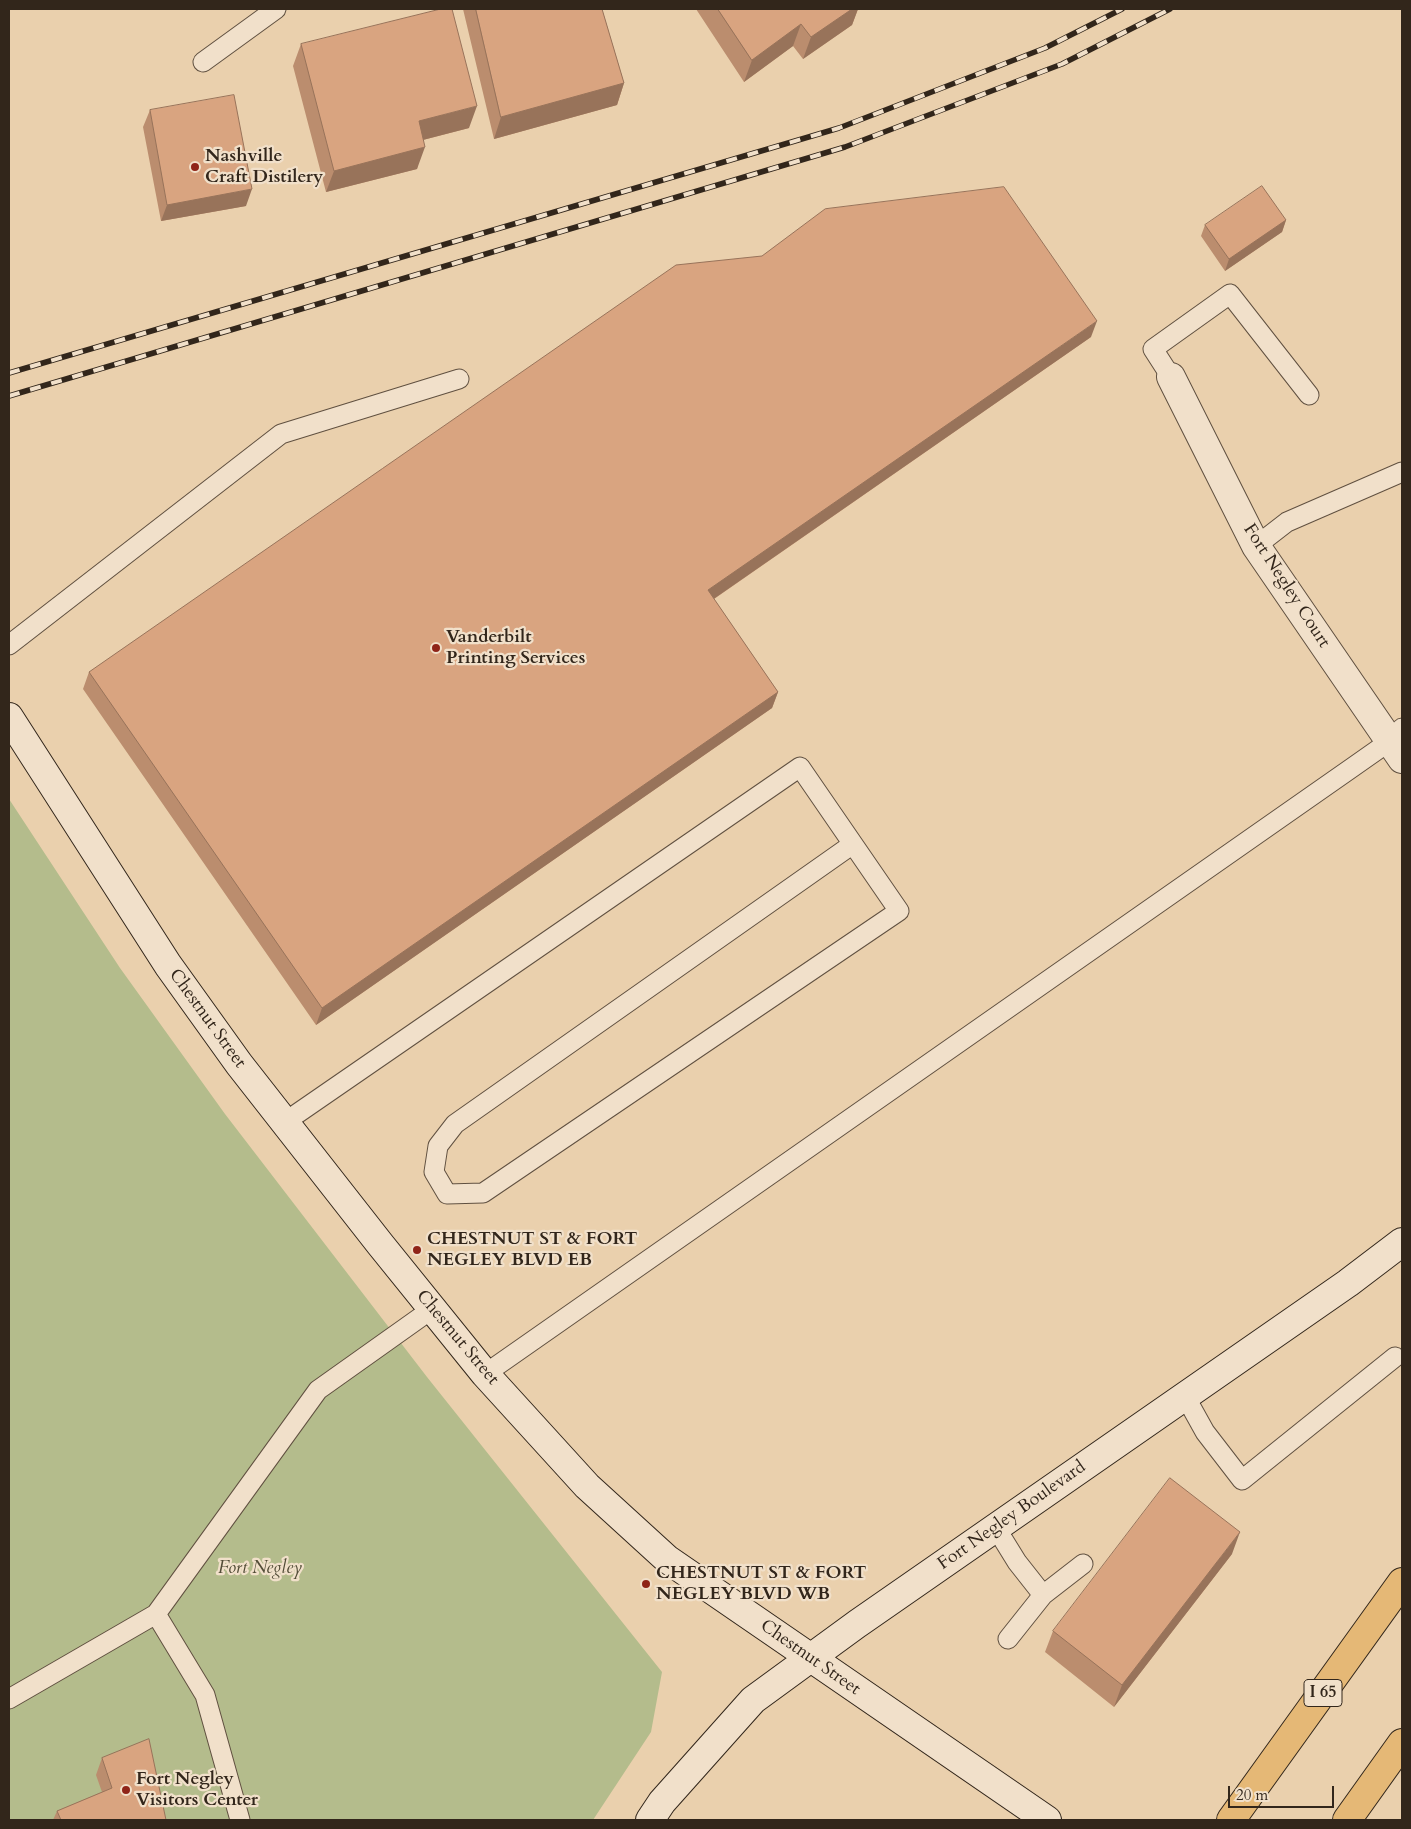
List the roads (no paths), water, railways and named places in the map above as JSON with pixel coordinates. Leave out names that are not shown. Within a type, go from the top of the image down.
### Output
[{"type":"highway","name":"I 65","points":[[1232,1820],[1402,1582]]},
{"type":"highway","points":[[1347,1820],[1402,1742]]},
{"type":"street","name":"Fort Negley Court","points":[[1170,377],[1256,546],[1398,743]]},
{"type":"street","name":"Chestnut Street","points":[[9,717],[168,965],[239,1064],[432,1309],[486,1374],[586,1486],[667,1559],[1047,1820]]},
{"type":"street","name":"Fort Negley Boulevard","points":[[650,1820],[662,1802],[753,1700],[810,1658],[1348,1283],[1402,1242]]},
{"type":"lane","points":[[203,62],[276,9]]},
{"type":"lane","points":[[1170,377],[1153,349],[1230,294],[1309,395]]},
{"type":"lane","points":[[9,645],[281,434],[459,379]]},
{"type":"lane","points":[[1256,546],[1287,522],[1402,472]]},
{"type":"lane","points":[[486,1374],[1398,743]]},
{"type":"lane","points":[[285,1122],[800,767],[853,844],[899,911],[483,1193],[447,1194],[434,1172],[438,1146],[455,1124],[853,844]]},
{"type":"lane","points":[[9,1700],[156,1614],[318,1390],[432,1309]]},
{"type":"lane","points":[[1184,1396],[1204,1432],[1242,1480],[1395,1357]]},
{"type":"lane","points":[[996,1528],[1017,1562],[1043,1596]]},
{"type":"lane","points":[[1008,1639],[1043,1596],[1084,1564]]},
{"type":"lane","points":[[156,1614],[205,1695],[240,1820]]},
{"type":"railway","points":[[9,373],[839,128],[1045,48],[1122,9]]},
{"type":"railway","points":[[9,396],[845,147],[1062,64],[1170,9]]},
{"type":"place","name":"Nashville Craft Distilery","points":[[195,167]]},
{"type":"place","name":"Vanderbilt Printing Services","points":[[436,648]]},
{"type":"place","name":"CHESTNUT ST & FORT NEGLEY BLVD EB","points":[[417,1250]]},
{"type":"place","name":"CHESTNUT ST & FORT NEGLEY BLVD WB","points":[[646,1584]]},
{"type":"place","name":"Fort Negley Visitors Center","points":[[126,1790]]},
{"type":"park label","name":"Fort Negley","points":[[260,1569]]}]
